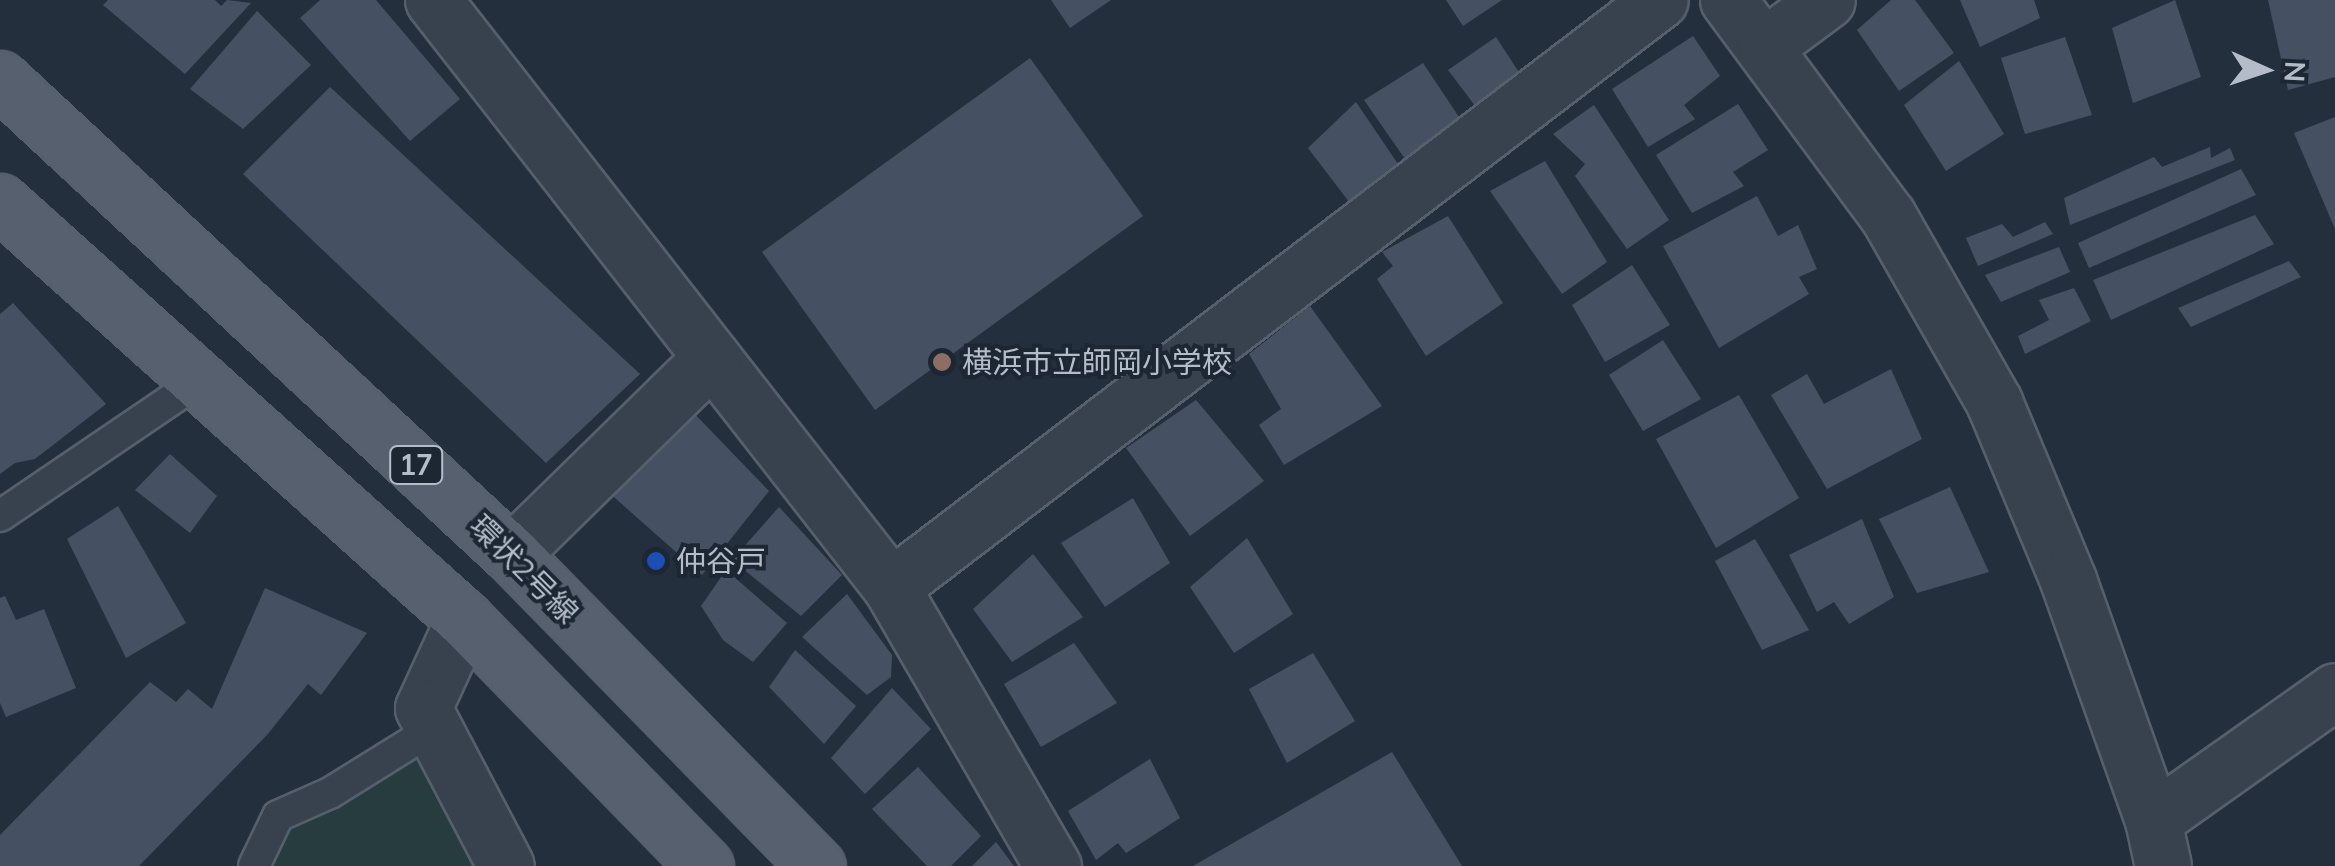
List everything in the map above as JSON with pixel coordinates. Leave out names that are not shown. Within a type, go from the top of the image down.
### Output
[{"type":"main road","name":"環状2号線","points":[[0,79],[511,554],[817,866]]},
{"type":"main road","points":[[0,202],[464,619],[705,866]]},
{"type":"street","points":[[433,0],[891,587],[1053,866]]},
{"type":"street","points":[[891,587],[1660,0]]},
{"type":"street","points":[[1728,0],[1888,216],[1994,402],[2068,580],[2158,843],[2335,691]]},
{"type":"street","points":[[1765,46],[1827,0]]},
{"type":"street","points":[[511,554],[712,356]]},
{"type":"street","points":[[464,619],[423,708],[506,866]]},
{"type":"lane","points":[[0,516],[198,382]]},
{"type":"lane","points":[[254,866],[278,816],[330,793],[434,730]]},
{"type":"green space","points":[[430,746],[495,866],[266,866],[288,824]]},
{"type":"building","points":[[108,0],[215,0],[221,6],[227,0],[251,3],[185,74],[103,5]]},
{"type":"building","points":[[320,0],[376,0],[460,99],[410,141],[300,18]]},
{"type":"building","points":[[1051,0],[1111,0],[1070,28]]},
{"type":"building","points":[[1446,0],[1502,0],[1463,26]]},
{"type":"building","points":[[1891,0],[1915,0],[1954,53],[1899,91],[1857,30]]},
{"type":"building","points":[[1960,0],[2034,0],[2040,18],[1980,47]]},
{"type":"building","points":[[2175,0],[2201,77],[2133,103],[2112,28]]},
{"type":"building","points":[[2268,0],[2335,0],[2335,77],[2288,90]]},
{"type":"building","points":[[257,11],[311,65],[243,129],[190,89]]},
{"type":"building","points":[[1693,36],[1720,76],[1684,105],[1695,119],[1648,147],[1612,89]]},
{"type":"building","points":[[1496,37],[1528,86],[1482,115],[1448,70]]},
{"type":"building","points":[[2065,37],[2092,115],[2025,134],[2001,58]]},
{"type":"building","points":[[1030,58],[1143,216],[875,410],[762,252]]},
{"type":"building","points":[[1959,61],[2004,134],[1946,171],[1904,105]]},
{"type":"building","points":[[1423,63],[1463,123],[1405,159],[1364,100]]},
{"type":"building","points":[[330,87],[640,374],[546,463],[243,174]]},
{"type":"building","points":[[1356,102],[1398,164],[1353,207],[1308,148]]},
{"type":"building","points":[[1738,104],[1768,150],[1733,172],[1744,186],[1692,213],[1656,155]]},
{"type":"building","points":[[1594,105],[1669,220],[1627,249],[1575,176],[1585,164],[1553,134]]},
{"type":"building","points":[[2335,117],[2335,229],[2294,133]]},
{"type":"building","points":[[2210,147],[2211,158],[2230,148],[2235,160],[2070,225],[2064,198],[2154,157],[2162,167]]},
{"type":"building","points":[[1545,161],[1607,262],[1562,294],[1490,191]]},
{"type":"building","points":[[2241,169],[2256,195],[2089,268],[2078,243]]},
{"type":"building","points":[[1757,196],[1778,236],[1798,225],[1817,269],[1799,277],[1809,294],[1719,348],[1663,246]]},
{"type":"building","points":[[2255,215],[2274,244],[2111,320],[2093,280]]},
{"type":"building","points":[[1448,216],[1503,303],[1426,356],[1377,279],[1393,266],[1382,252]]},
{"type":"building","points":[[2045,222],[2053,234],[1978,266],[1966,238],[2002,224],[2013,237]]},
{"type":"building","points":[[2059,247],[2070,272],[2001,302],[1985,275]]},
{"type":"building","points":[[2289,261],[2301,277],[2191,327],[2178,308]]},
{"type":"building","points":[[1632,265],[1670,325],[1605,362],[1572,305]]},
{"type":"building","points":[[2074,288],[2091,321],[2025,354],[2018,336],[2049,320],[2039,300]]},
{"type":"building","points":[[13,303],[106,404],[35,459],[15,463],[0,474],[0,314]]},
{"type":"building","points":[[1310,306],[1382,406],[1284,465],[1259,425],[1281,409],[1249,354]]},
{"type":"building","points":[[1663,340],[1701,399],[1643,431],[1609,375]]},
{"type":"building","points":[[1891,369],[1922,439],[1827,489],[1771,395],[1807,374],[1824,404]]},
{"type":"building","points":[[1739,395],[1799,498],[1716,548],[1656,439]]},
{"type":"building","points":[[1196,400],[1264,481],[1190,536],[1126,448]]},
{"type":"building","points":[[688,407],[769,491],[702,575],[607,491]]},
{"type":"building","points":[[170,454],[217,496],[190,533],[135,490]]},
{"type":"building","points":[[1950,487],[1989,572],[1917,593],[1879,519]]},
{"type":"building","points":[[1133,498],[1170,563],[1105,607],[1061,543]]},
{"type":"building","points":[[118,506],[186,623],[126,658],[67,539]]},
{"type":"building","points":[[779,507],[842,575],[801,616],[732,560]]},
{"type":"building","points":[[1862,519],[1894,597],[1849,624],[1834,602],[1817,612],[1789,555]]},
{"type":"building","points":[[1247,538],[1293,614],[1234,653],[1190,587]]},
{"type":"building","points":[[1755,539],[1809,630],[1762,650],[1715,561]]},
{"type":"building","points":[[1033,554],[1083,617],[1012,662],[973,609]]},
{"type":"building","points":[[726,570],[787,623],[753,662],[723,640],[701,606]]},
{"type":"building","points":[[265,588],[367,633],[321,695],[308,684],[267,735],[139,866],[0,866],[0,835],[150,682],[176,702],[188,689],[212,709]]},
{"type":"building","points":[[847,594],[892,655],[891,677],[867,695],[802,637]]},
{"type":"building","points":[[5,596],[16,620],[44,609],[76,688],[6,717],[0,703],[0,598]]},
{"type":"building","points":[[1074,643],[1117,703],[1041,747],[1004,684]]},
{"type":"building","points":[[795,650],[856,706],[824,744],[769,687]]},
{"type":"building","points":[[1313,653],[1355,721],[1287,763],[1249,689]]},
{"type":"building","points":[[892,688],[931,729],[865,794],[831,758]]},
{"type":"building","points":[[1392,752],[1462,866],[1193,866]]},
{"type":"building","points":[[1150,759],[1180,818],[1126,853],[1118,843],[1096,860],[1068,811]]},
{"type":"building","points":[[918,767],[981,836],[951,866],[927,866],[872,809]]},
{"type":"building","points":[[996,842],[1014,866],[972,866]]},
{"type":"place","name":"横浜市立師岡小学校","points":[[942,362]]},
{"type":"place","name":"仲谷戸","points":[[656,561]]}]
